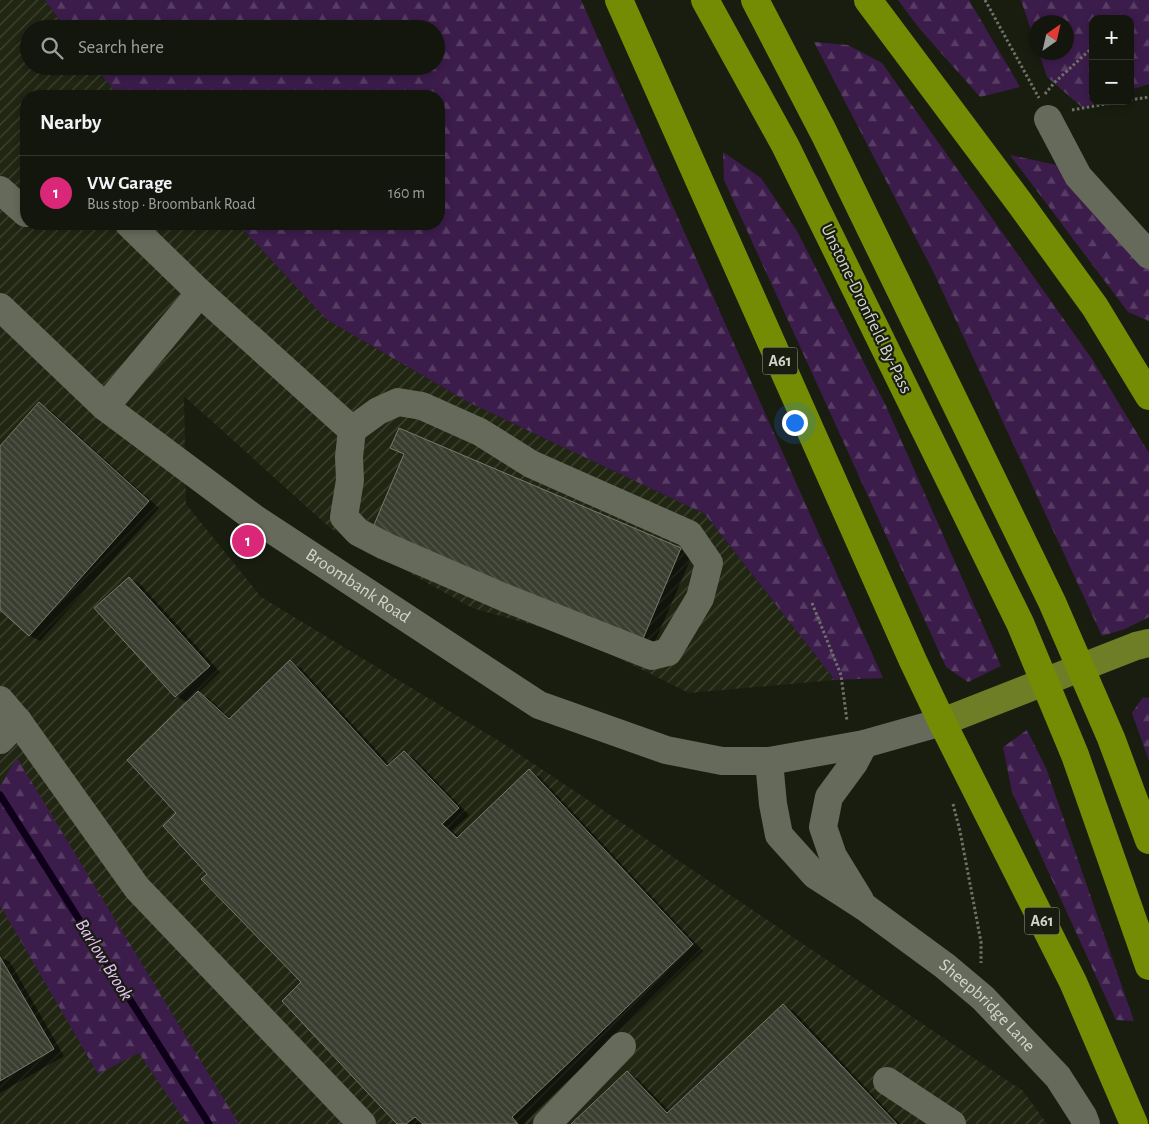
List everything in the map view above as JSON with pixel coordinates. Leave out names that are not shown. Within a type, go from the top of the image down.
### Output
[{"type":"highway","name":"A61","points":[[619,0],[942,722],[1073,982],[1134,1124]]},
{"type":"highway","name":"Unstone-Dronfield By-Pass","points":[[705,0],[785,144],[1020,623],[1075,755],[1149,966]]},
{"type":"highway","points":[[755,0],[824,133],[1052,602],[1111,738],[1149,840]]},
{"type":"highway","points":[[868,0],[1020,202],[1095,307],[1149,396]]},
{"type":"main road","points":[[942,722],[1144,642]]},
{"type":"street","points":[[1044,110],[1078,176],[1149,255]]},
{"type":"street","points":[[0,190],[20,208]]},
{"type":"street","points":[[135,230],[200,292],[352,430]]},
{"type":"street","points":[[105,407],[200,292]]},
{"type":"street","name":"Broombank Road","points":[[0,307],[105,407],[254,518],[538,705],[666,750],[722,761],[769,761],[858,746],[942,722]]},
{"type":"street","points":[[398,402],[422,406],[480,432],[531,464],[689,534],[709,563],[700,598],[668,652],[652,656],[503,597],[385,546],[358,532],[344,517],[350,480],[349,457],[352,430],[378,411],[398,402]]},
{"type":"street","points":[[0,700],[6,734],[137,888],[362,1124]]},
{"type":"street","name":"Sheepbridge Lane","points":[[858,746],[854,763],[829,797],[823,827],[833,856],[866,908]]},
{"type":"street","name":"Sheepbridge Lane","points":[[769,761],[773,804],[779,835],[815,875],[866,908],[945,966],[983,998],[1058,1077],[1083,1116],[1086,1124]]},
{"type":"street","points":[[547,1124],[622,1046]]},
{"type":"street","points":[[887,1081],[952,1124]]},
{"type":"path","points":[[985,0],[1044,110]]},
{"type":"path","points":[[1044,110],[1054,83],[1089,51]]},
{"type":"path","points":[[1134,99],[1149,97]]},
{"type":"path","points":[[1044,110],[1062,112],[1101,105]]},
{"type":"path","points":[[812,602],[840,675],[858,746]]},
{"type":"path","points":[[951,796],[960,831],[981,942],[983,998]]},
{"type":"shaded area","points":[[0,0],[45,0],[59,20],[20,20],[20,75],[101,75],[115,90],[20,90],[20,230],[244,230],[326,319],[468,402],[705,514],[835,680],[689,693],[576,637],[472,608],[330,528],[184,396],[186,504],[261,597],[504,744],[1023,1091],[1047,1124],[0,1124]]},
{"type":"green space","points":[[45,0],[581,0],[883,678],[835,680],[705,514],[468,402],[326,319],[244,230],[445,230],[445,90],[115,90],[101,75],[445,75],[445,20],[59,20]]},
{"type":"green space","points":[[898,0],[969,0],[1020,87],[980,97],[919,28]]},
{"type":"green space","points":[[1021,0],[1149,0],[1149,84],[1134,89],[1134,15],[1089,15],[1089,105],[1091,105],[1083,108],[1047,77],[1041,60],[1074,60],[1074,15],[1029,15],[1029,24]]},
{"type":"green space","points":[[814,42],[848,45],[882,63],[1092,359],[1149,453],[1149,617],[1125,629],[1102,636],[933,271]]},
{"type":"green space","points":[[723,152],[761,178],[797,231],[886,406],[1001,666],[968,682],[946,667],[724,180]]},
{"type":"green space","points":[[1010,155],[1066,167],[1149,268],[1149,321],[1128,312]]},
{"type":"green space","points":[[1143,697],[1149,698],[1149,761],[1132,713]]},
{"type":"green space","points":[[1027,730],[1046,768],[1134,1021],[1116,1020],[1012,792],[1003,747]]},
{"type":"green space","points":[[17,758],[239,1124],[187,1124],[139,1053],[98,1074],[0,905],[0,786]]},
{"type":"building","points":[[39,402],[149,501],[29,636],[0,610],[0,446]]},
{"type":"building","points":[[399,428],[681,548],[640,646],[371,532],[404,454],[390,448]]},
{"type":"building","points":[[129,577],[210,666],[175,697],[94,608]]},
{"type":"building","points":[[290,660],[387,766],[404,751],[459,808],[442,824],[457,838],[529,769],[693,944],[512,1117],[518,1124],[423,1124],[415,1117],[406,1124],[397,1124],[282,1001],[301,982],[201,879],[207,874],[163,826],[176,813],[127,760],[198,691],[229,719]]},
{"type":"building","points":[[0,957],[54,1049],[0,1081]]},
{"type":"building","points":[[783,1004],[897,1124],[571,1124],[627,1071],[667,1113]]},
{"type":"waterway","name":"Barlow Brook","points":[[0,795],[209,1124]]},
{"type":"place","name":"VW Garage","points":[[248,541]]}]
